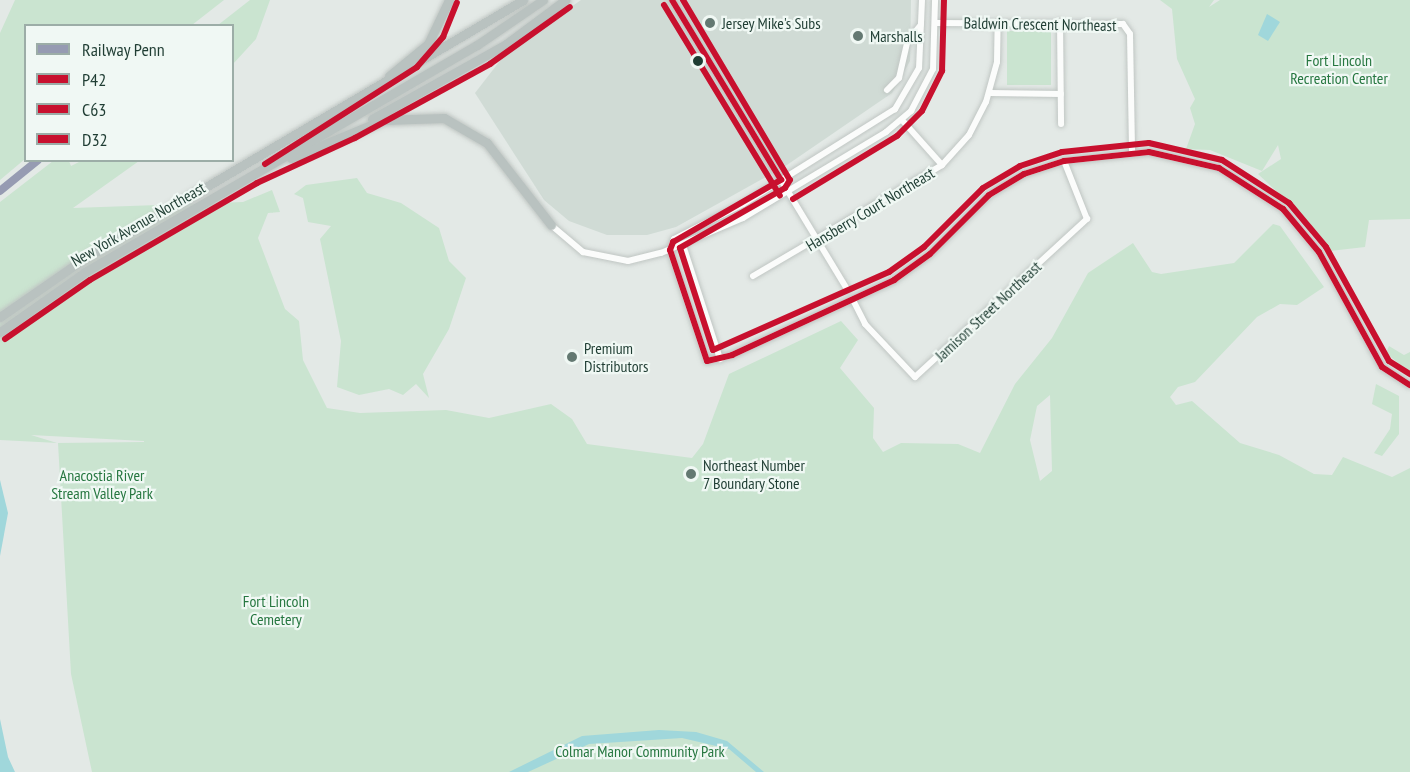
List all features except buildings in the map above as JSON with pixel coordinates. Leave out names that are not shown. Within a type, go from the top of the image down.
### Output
[{"type":"highway","points":[[320,122],[417,56],[436,32],[449,0]]},
{"type":"highway","name":"New York Avenue Northeast","points":[[1,316],[82,260],[320,122],[523,0]]},
{"type":"highway","name":"New York Avenue Northeast","points":[[1,331],[85,272],[483,42],[543,0]]},
{"type":"highway","points":[[316,148],[486,56],[565,0]]},
{"type":"highway","points":[[253,175],[388,119],[450,120],[487,142],[551,225]]},
{"type":"street","points":[[672,0],[847,289]]},
{"type":"street","points":[[922,0],[919,68],[900,104],[724,214],[680,233],[670,250],[707,361],[720,359],[853,300],[915,266],[1004,185],[1064,161],[1132,152],[1206,163],[1270,198],[1317,249],[1382,367],[1410,385]]},
{"type":"street","points":[[551,225],[570,244],[604,259],[636,260],[683,245],[788,191],[902,120],[929,80],[935,0]]},
{"type":"street","points":[[1060,22],[1061,124]]},
{"type":"street","name":"Baldwin Crescent Northeast","points":[[935,23],[1116,22],[1129,30],[1132,152]]},
{"type":"street","name":"Hansberry Court Northeast","points":[[753,276],[818,241],[942,165],[969,135],[990,93],[998,23]]},
{"type":"street","points":[[887,90],[899,78],[908,42],[922,25]]},
{"type":"street","points":[[990,93],[1061,94]]},
{"type":"street","points":[[902,120],[942,165]]},
{"type":"street","name":"Jamison Street Northeast","points":[[853,300],[866,324],[915,377],[1087,219],[1064,161]]},
{"type":"street","points":[[683,245],[720,359]]},
{"type":"shaded area","points":[[581,0],[911,0],[910,61],[892,93],[784,167],[676,227],[647,235],[607,235],[569,221],[544,200],[475,93],[506,53]]},
{"type":"green space","points":[[15,0],[224,0],[193,24],[24,24],[24,160],[0,180],[0,33]]},
{"type":"green space","points":[[250,0],[270,0],[256,39],[234,63],[234,24],[219,24]]},
{"type":"green space","name":"Fort Lincoln Recreation Center","points":[[1160,0],[1214,0],[1209,7],[1220,0],[1410,0],[1410,219],[1369,220],[1365,247],[1330,251],[1303,216],[1258,174],[1281,159],[1278,145],[1262,171],[1210,150],[1186,149],[1195,124],[1190,108],[1195,99],[1177,59],[1172,9]]},
{"type":"green space","points":[[1007,31],[1051,31],[1051,85],[1007,85]]},
{"type":"green space","name":"Fort Lincoln Cemetery","points":[[52,162],[69,162],[71,166],[79,162],[138,162],[73,208],[243,202],[272,190],[280,212],[268,213],[258,238],[285,309],[299,321],[303,360],[327,408],[360,413],[446,410],[489,418],[551,404],[572,419],[587,444],[692,458],[703,444],[729,374],[841,321],[858,340],[840,368],[874,408],[873,438],[883,452],[901,443],[958,444],[980,453],[1015,384],[1052,338],[1088,273],[1133,243],[1152,272],[1161,274],[1234,263],[1273,224],[1280,226],[1324,287],[1297,305],[1280,304],[1257,317],[1195,382],[1178,387],[1170,397],[1176,405],[1192,401],[1240,443],[1279,455],[1314,474],[1332,475],[1343,457],[1392,477],[1410,468],[1410,772],[92,772],[71,674],[58,443],[144,441],[31,435],[57,443],[0,440],[0,202]],"holes":[[[1050,395],[1052,471],[1040,481],[1030,440],[1037,406]]]},
{"type":"green space","points":[[357,178],[367,193],[401,203],[439,228],[449,261],[466,278],[449,329],[423,374],[429,398],[416,384],[403,395],[389,389],[359,395],[337,387],[341,341],[320,239],[331,226],[308,222],[303,198],[294,194],[306,185]]},
{"type":"green space","points":[[1389,346],[1404,355],[1410,352],[1410,373],[1386,353]]},
{"type":"green space","points":[[1376,384],[1399,396],[1399,434],[1382,456],[1374,453],[1390,429],[1392,414],[1372,404]]},
{"type":"water","points":[[1267,14],[1280,22],[1268,41],[1258,35]]},
{"type":"water","points":[[0,480],[8,513],[0,556]]},
{"type":"water","points":[[0,719],[8,757],[15,772],[0,772]]},
{"type":"water","points":[[659,730],[696,732],[727,741],[764,772],[756,772],[729,749],[682,738],[589,744],[528,772],[509,772],[582,736]]},
{"type":"rail line","name":"Penn","points":[[0,191],[36,162]]},
{"type":"transit line","name":"P42","points":[[672,0],[781,180]]},
{"type":"transit line","name":"D32","points":[[683,0],[790,180],[785,188],[680,248],[713,350],[889,272],[924,247],[983,188],[1020,166],[1062,152],[1149,143],[1222,160],[1289,203],[1326,247],[1389,361],[1410,374]]},
{"type":"transit line","name":"C63","points":[[793,199],[897,136],[922,111],[942,71],[944,0]]},
{"type":"transit line","name":"C63","points":[[265,164],[417,67],[443,37],[457,3]]},
{"type":"transit line","name":"C63","points":[[664,5],[780,196]]},
{"type":"transit line","name":"C63","points":[[5,339],[90,280],[257,183],[355,138],[490,64],[570,7]]},
{"type":"transit line","name":"P42","points":[[707,361],[732,355],[894,280],[930,254],[989,195],[1024,174],[1064,161],[1149,152],[1219,168],[1283,209],[1319,252],[1382,367],[1410,385]]},
{"type":"transit line","name":"P42","points":[[707,361],[670,250],[673,242],[781,180]]},
{"type":"place","name":"Jersey Mike's Subs","points":[[710,23]]},
{"type":"place","name":"Marshalls","points":[[858,36]]},
{"type":"place","name":"Premium Distributors","points":[[572,357]]},
{"type":"place","name":"Northeast Number 7 Boundary Stone","points":[[691,474]]},
{"type":"park label","name":"Anacostia River Stream Valley Park","points":[[102,484]]},
{"type":"park label","name":"Colmar Manor Community Park","points":[[640,751]]}]
